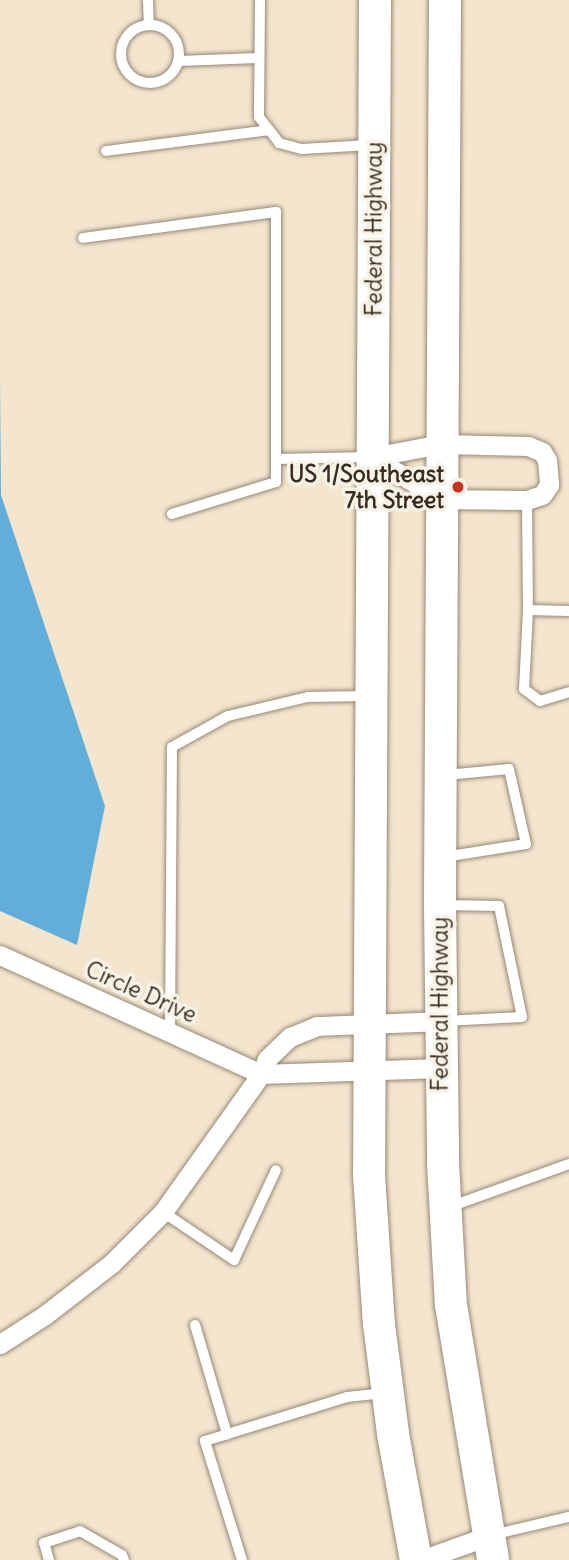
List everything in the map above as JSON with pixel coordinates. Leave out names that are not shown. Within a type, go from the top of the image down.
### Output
[{"type":"main road","name":"Federal Highway","points":[[375,0],[369,1175],[379,1324],[388,1392],[419,1560]]},
{"type":"main road","name":"Federal Highway","points":[[445,0],[440,1068],[451,1305],[490,1548]]},
{"type":"street","points":[[441,444],[528,446],[542,452],[550,471],[549,485],[542,495],[527,500],[441,499],[372,457],[441,444]]},
{"type":"street","name":"Circle Drive","points":[[0,955],[261,1074]]},
{"type":"street","points":[[0,1345],[45,1315],[112,1263],[163,1212],[261,1074],[277,1047],[317,1026],[440,1021]]},
{"type":"street","points":[[261,1074],[440,1068]]},
{"type":"street","points":[[419,1560],[490,1548]]},
{"type":"lane","points":[[148,0],[149,25]]},
{"type":"lane","points":[[260,0],[259,117],[268,130],[279,143],[302,149],[374,145]]},
{"type":"lane","points":[[149,25],[162,27],[175,38],[180,53],[175,70],[163,81],[146,84],[131,77],[121,63],[121,47],[130,32],[149,25]]},
{"type":"lane","points":[[177,61],[259,58]]},
{"type":"lane","points":[[106,150],[268,130]]},
{"type":"lane","points":[[83,238],[276,212],[276,482],[172,514]]},
{"type":"lane","points":[[276,459],[372,457]]},
{"type":"lane","points":[[527,500],[528,610],[524,689],[540,701],[569,692]]},
{"type":"lane","points":[[528,610],[569,611]]},
{"type":"lane","points":[[170,1032],[172,747],[228,716],[308,696],[371,696]]},
{"type":"lane","points":[[440,776],[509,769],[526,844],[440,858]]},
{"type":"lane","points":[[440,905],[499,906],[522,1017],[440,1021]]},
{"type":"lane","points":[[446,1209],[569,1164]]},
{"type":"lane","points":[[163,1212],[234,1260],[276,1170]]},
{"type":"lane","points":[[195,1325],[227,1434]]},
{"type":"lane","points":[[242,1560],[205,1441],[347,1397],[388,1392]]},
{"type":"lane","points":[[490,1548],[569,1517]]},
{"type":"lane","points":[[49,1560],[44,1543],[80,1531],[122,1555],[124,1560]]},
{"type":"water","points":[[0,379],[1,495],[105,806],[77,945],[0,911]]},
{"type":"place","name":"US 1/Southeast 7th Street","points":[[458,487]]}]
